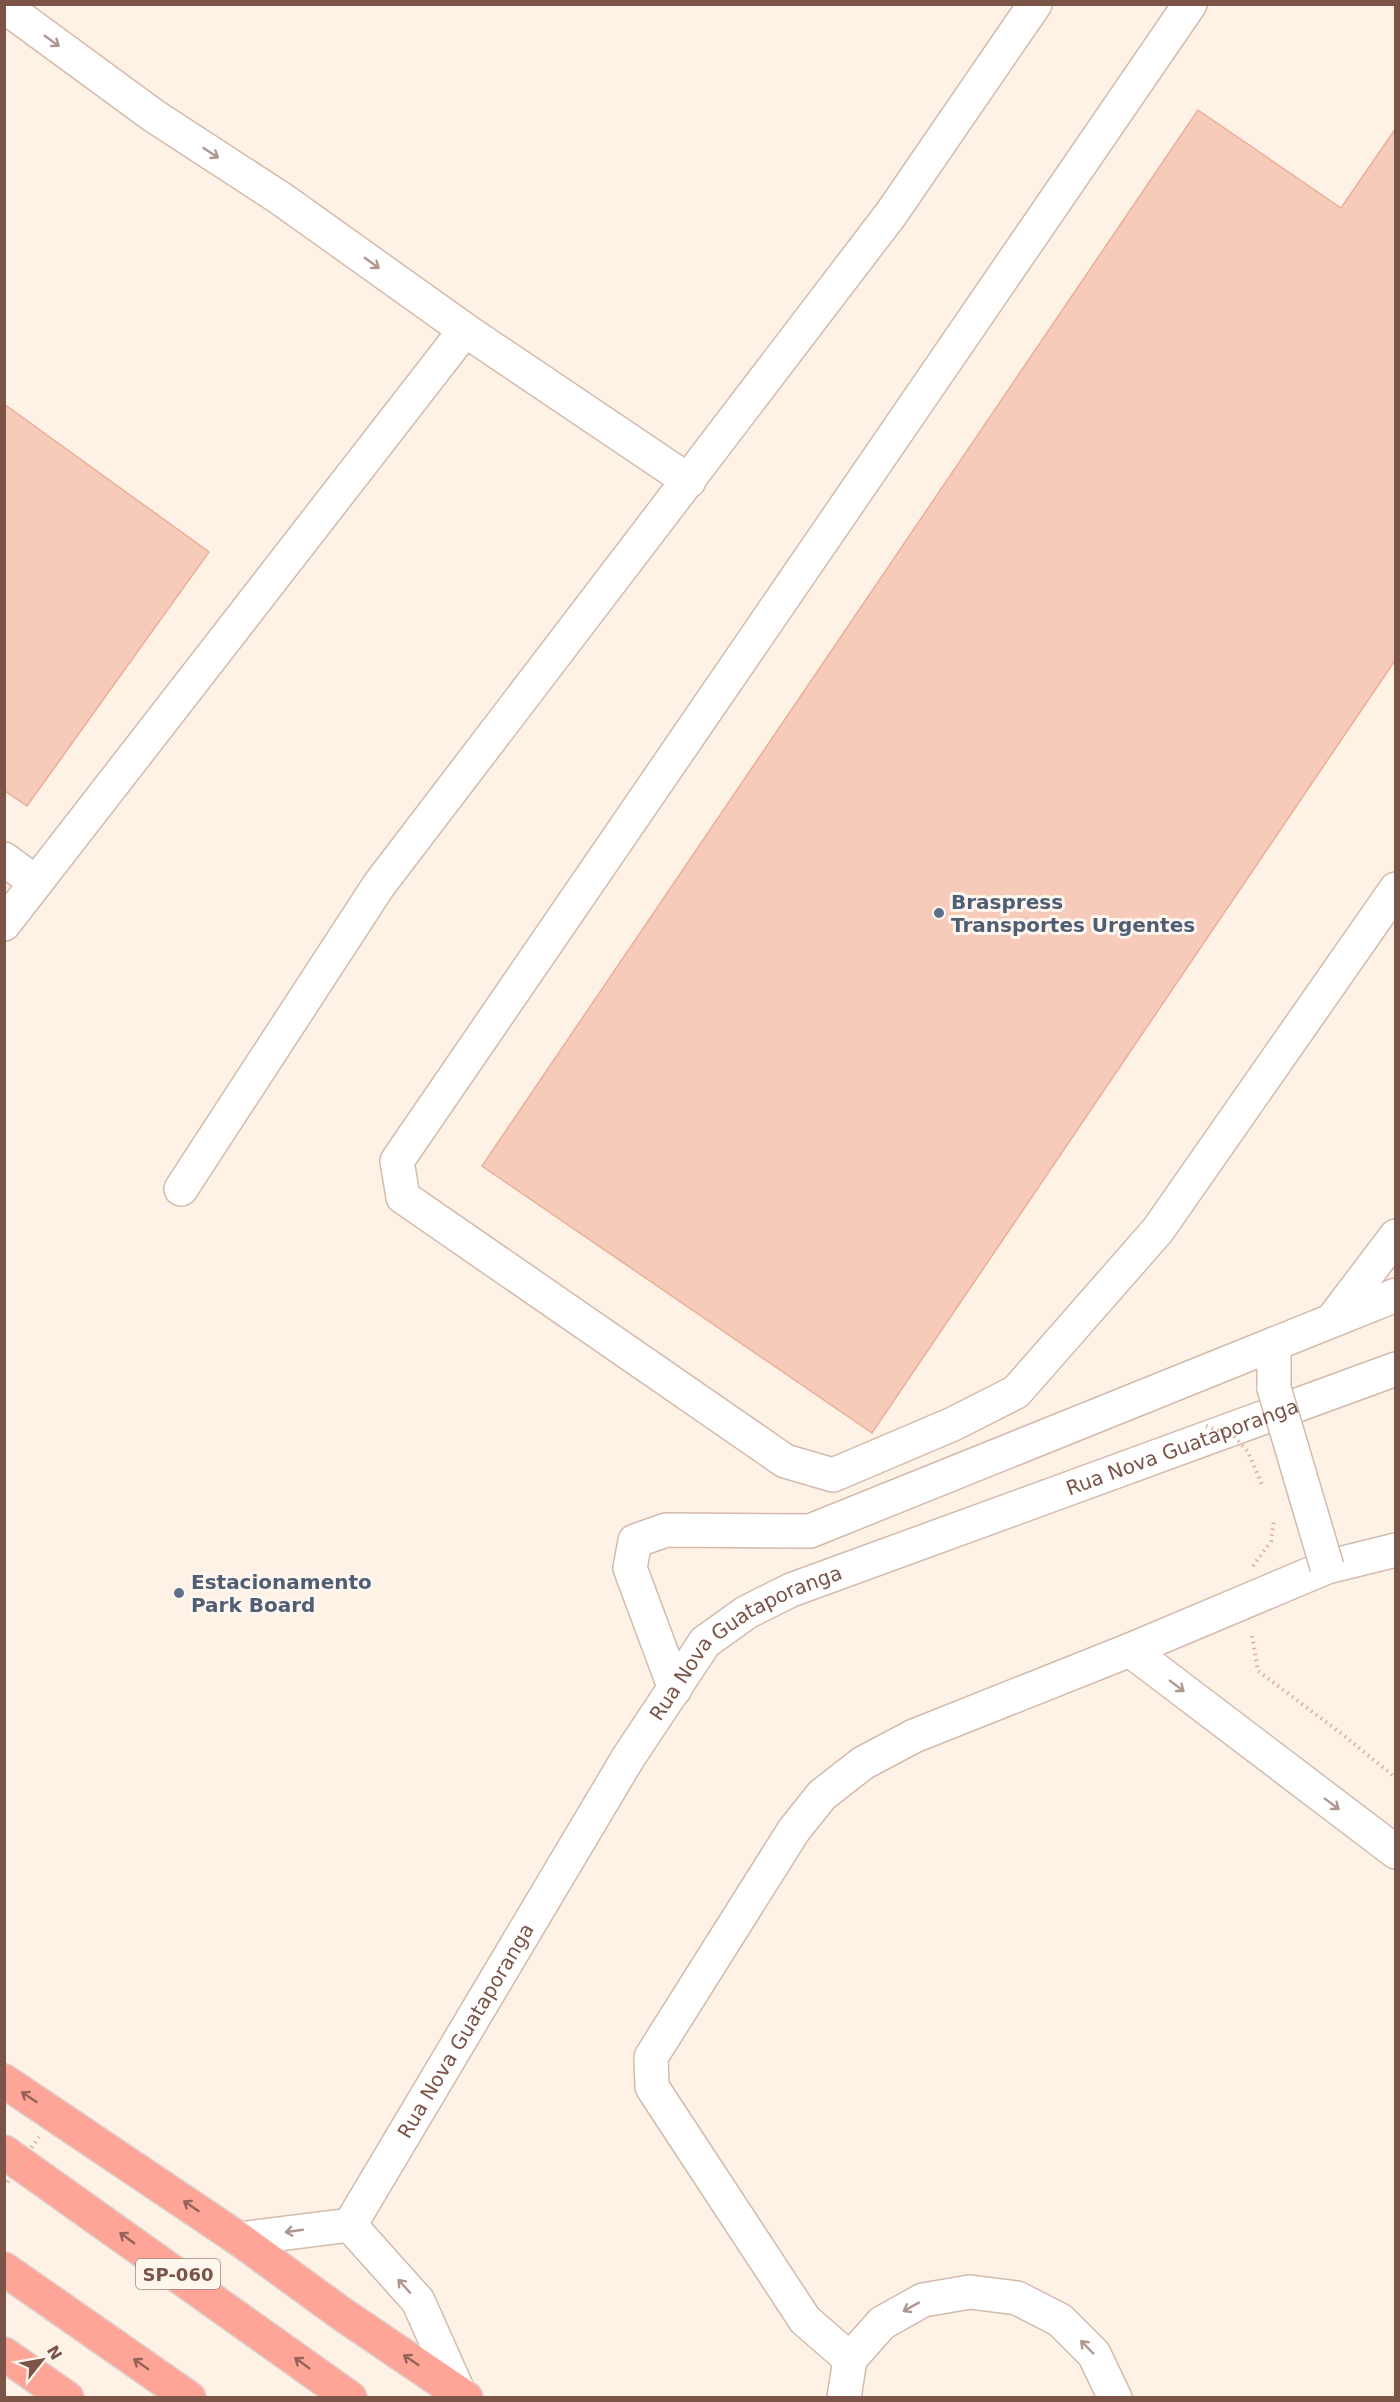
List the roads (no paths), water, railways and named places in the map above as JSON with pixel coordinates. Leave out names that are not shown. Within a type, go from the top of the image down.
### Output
[{"type":"highway","points":[[4,2081],[239,2239],[342,2314],[462,2395]]},
{"type":"highway","name":"SP-060","points":[[4,2152],[350,2397]]},
{"type":"highway","points":[[4,2269],[189,2397]]},
{"type":"highway","points":[[4,2354],[67,2397]]},
{"type":"street","points":[[181,1189],[380,885],[891,214],[1035,4]]},
{"type":"street","points":[[1190,4],[397,1161],[403,1197],[785,1461],[833,1475],[953,1424],[1016,1392],[1158,1230],[1395,889]]},
{"type":"street","points":[[4,6],[154,116],[280,198],[465,330],[689,481]]},
{"type":"street","points":[[4,924],[465,330]]},
{"type":"street","points":[[4,860],[35,882]]},
{"type":"street","points":[[1333,1319],[1395,1236]]},
{"type":"street","points":[[675,1689],[630,1568],[635,1541],[666,1530],[810,1531],[1395,1295]]},
{"type":"street","points":[[1274,1344],[1274,1388],[1327,1567]]},
{"type":"street","name":"Rua Nova Guataporanga","points":[[350,2225],[628,1758],[705,1642],[747,1612],[791,1590],[1395,1369]]},
{"type":"street","points":[[850,2358],[805,2320],[652,2087],[651,2057],[794,1830],[822,1795],[863,1763],[914,1736],[1130,1650],[1327,1567],[1395,1550]]},
{"type":"street","points":[[1130,1650],[1395,1852]]},
{"type":"street","points":[[239,2239],[350,2225],[418,2301],[462,2395]]},
{"type":"street","points":[[844,2397],[850,2358],[882,2323],[923,2300],[970,2292],[1017,2298],[1060,2320],[1094,2354],[1115,2397]]},
{"type":"place","name":"Braspress Transportes Urgentes","points":[[939,913]]},
{"type":"place","name":"Estacionamento Park Board","points":[[179,1593]]}]
